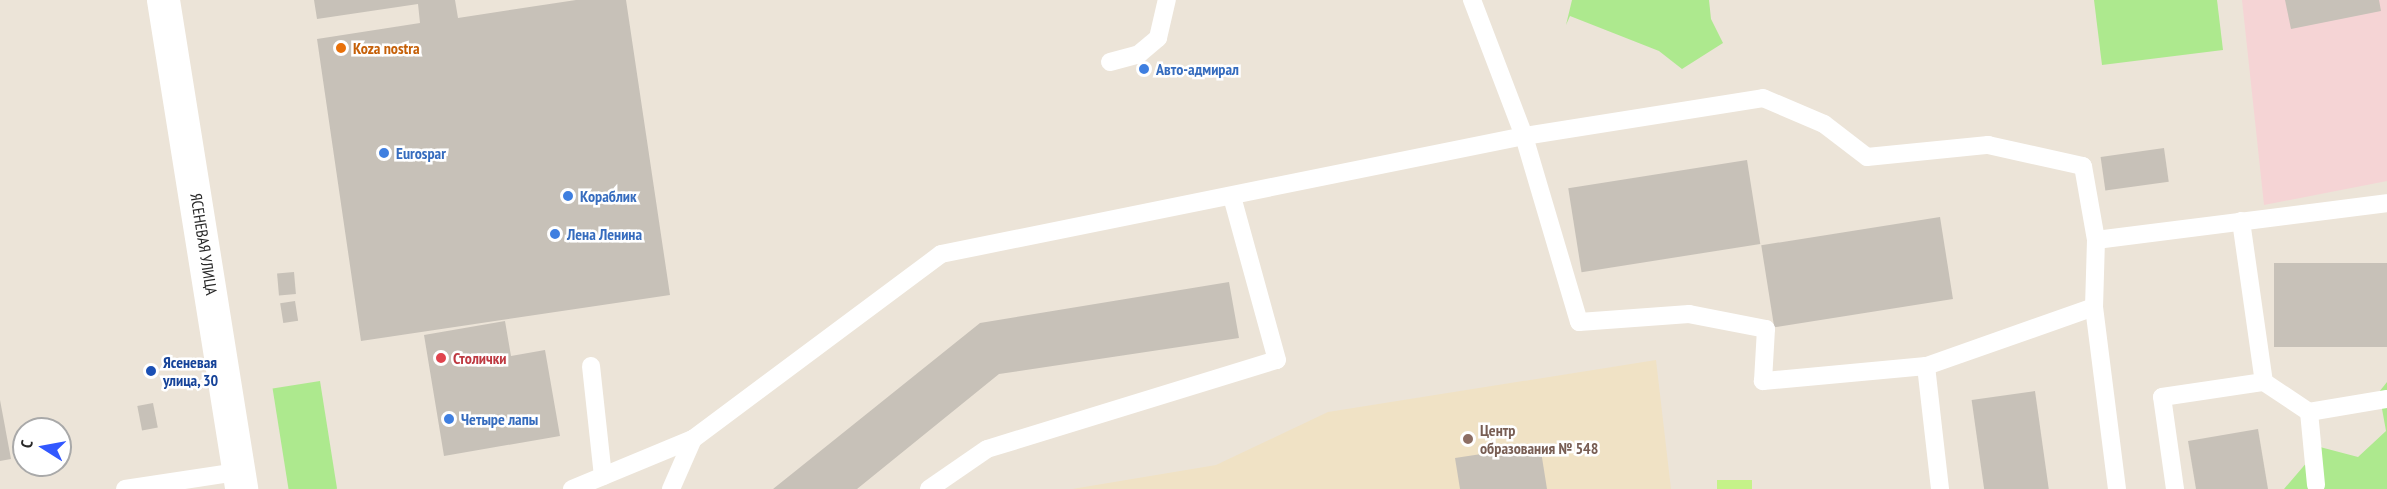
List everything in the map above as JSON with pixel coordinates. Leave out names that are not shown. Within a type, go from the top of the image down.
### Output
[{"type":"main road","name":"ЯСЕНЕВАЯ УЛИЦА","points":[[163,0],[239,480]]},
{"type":"lane","points":[[1110,62],[1139,54],[1158,38],[1167,0]]},
{"type":"lane","points":[[1472,0],[1524,136],[1579,322],[1689,314],[1766,329],[1763,381],[1926,366],[2094,307]]},
{"type":"lane","points":[[572,489],[693,439],[941,254],[1232,197],[1524,136],[1763,98],[1824,124],[1867,157],[1988,145],[2083,166],[2096,240],[2094,307],[2117,489]]},
{"type":"lane","points":[[929,489],[987,449],[1277,360],[1232,197]]},
{"type":"lane","points":[[2096,240],[2387,203]]},
{"type":"lane","points":[[2241,221],[2264,382]]},
{"type":"lane","points":[[591,366],[603,476]]},
{"type":"lane","points":[[1926,366],[1940,489]]},
{"type":"lane","points":[[2175,489],[2162,397],[2264,382],[2309,412],[2387,399]]},
{"type":"lane","points":[[2309,412],[2316,484]]},
{"type":"lane","points":[[671,489],[693,439]]},
{"type":"lane","points":[[136,488],[239,480]]},
{"type":"shaded area","points":[[2242,0],[2387,0],[2387,181],[2264,205]]},
{"type":"shaded area","name":"Центр образования № 548","points":[[1656,360],[1671,489],[1072,489],[1216,465],[1328,412]]},
{"type":"green space","points":[[1572,0],[1709,0],[1711,19],[1723,43],[1682,69],[1659,51],[1570,16],[1566,25]]},
{"type":"green space","points":[[2094,0],[2217,0],[2223,50],[2102,65]]},
{"type":"green space","points":[[320,381],[337,489],[289,489],[273,389]]},
{"type":"green space","points":[[2387,382],[2387,489],[2284,489],[2320,447],[2358,457],[2386,431],[2379,392]]},
{"type":"green space","points":[[1717,480],[1752,480],[1752,489],[1717,489]]},
{"type":"building","points":[[314,0],[455,0],[458,18],[576,0],[626,0],[670,295],[361,341],[317,39],[420,23],[418,4],[317,19]]},
{"type":"building","points":[[2285,0],[2379,0],[2381,11],[2291,29]]},
{"type":"building","points":[[2164,148],[2169,182],[2105,191],[2101,157]]},
{"type":"building","points":[[1747,160],[1760,244],[1582,272],[1568,188]]},
{"type":"building","points":[[1940,217],[1953,299],[1774,327],[1761,245]]},
{"type":"building","points":[[2274,263],[2387,263],[2387,347],[2274,347]]},
{"type":"building","points":[[294,272],[296,294],[279,295],[277,273]]},
{"type":"building","points":[[1229,282],[1239,338],[999,374],[857,489],[773,489],[980,323]]},
{"type":"building","points":[[295,301],[298,321],[283,323],[280,303]]},
{"type":"building","points":[[505,321],[511,356],[545,350],[560,436],[444,456],[424,335]]},
{"type":"building","points":[[2035,391],[2049,489],[1984,489],[1972,400]]},
{"type":"building","points":[[0,400],[11,459],[0,461]]},
{"type":"building","points":[[153,403],[158,428],[142,431],[137,406]]},
{"type":"building","points":[[2258,429],[2268,489],[2196,489],[2188,441]]},
{"type":"building","points":[[1540,445],[1547,489],[1460,489],[1455,458]]},
{"type":"place","name":"Koza nostra","points":[[341,48]]},
{"type":"place","name":"Авто-адмирал","points":[[1144,69]]},
{"type":"place","name":"Eurospar","points":[[384,153]]},
{"type":"place","name":"Кораблик","points":[[568,196]]},
{"type":"place","name":"Лена Ленина","points":[[555,234]]},
{"type":"place","name":"Столички","points":[[441,358]]},
{"type":"place","name":"Ясеневая улица, 30","points":[[151,371]]},
{"type":"place","name":"Четыре лапы","points":[[449,419]]},
{"type":"place","name":"Центр образования № 548","points":[[1468,439]]}]
